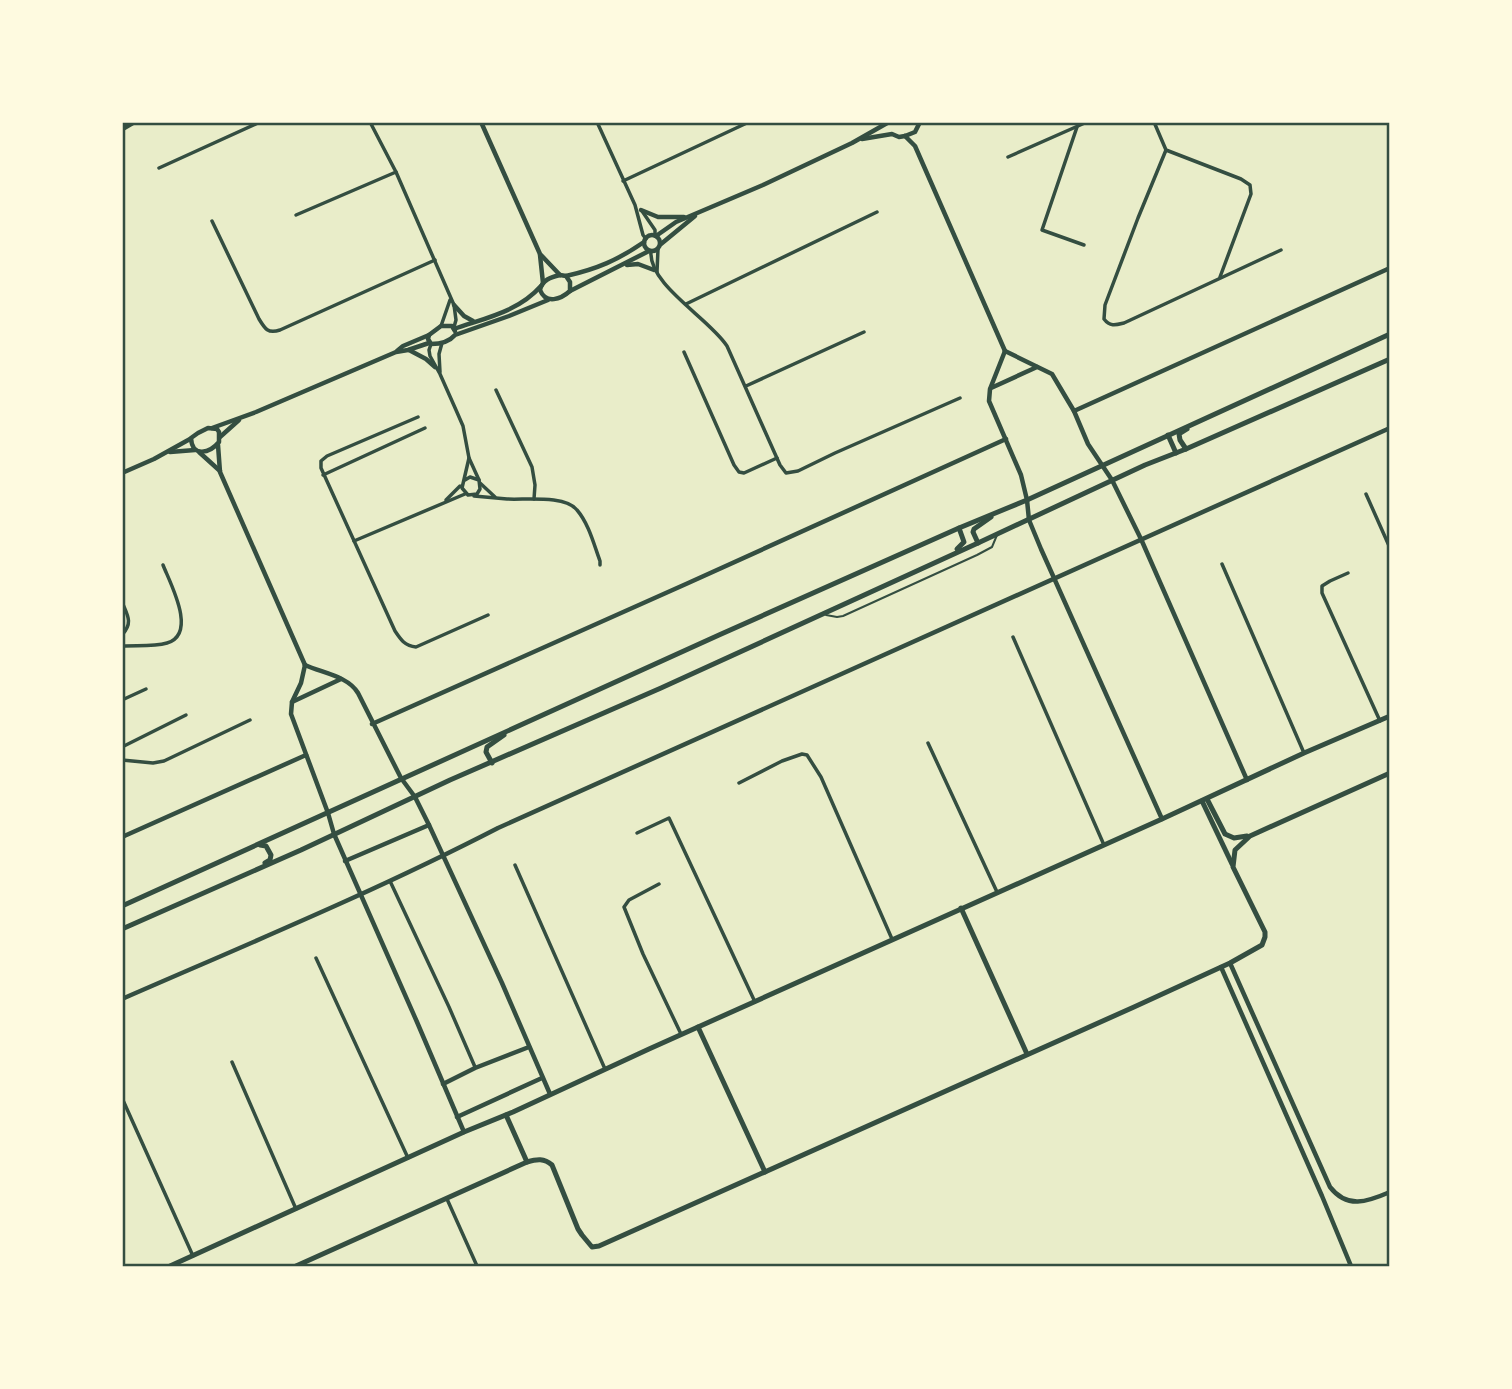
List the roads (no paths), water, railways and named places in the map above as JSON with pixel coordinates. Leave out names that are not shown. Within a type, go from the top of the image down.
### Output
[{"type":"main road","points":[[122,129],[134,122]]},
{"type":"main road","points":[[122,906],[1390,334]]},
{"type":"main road","points":[[122,929],[822,614],[1112,480],[1390,359]]},
{"type":"main road","points":[[1186,449],[1179,434],[1198,421]]},
{"type":"main road","points":[[1168,435],[1176,453]]},
{"type":"main road","points":[[978,543],[974,529],[1000,511]]},
{"type":"main road","points":[[939,560],[963,544],[959,528]]},
{"type":"main road","points":[[170,1266],[1390,716]]},
{"type":"main road","points":[[492,763],[486,752],[487,747],[513,729]]},
{"type":"main road","points":[[1204,800],[1225,834],[1234,838],[1250,836],[1390,773]]},
{"type":"main road","points":[[296,1266],[527,1162],[542,1159],[552,1165],[582,1236],[592,1247],[599,1246],[1230,963],[1262,946],[1265,932],[1204,800]]},
{"type":"main road","points":[[1233,867],[1235,850],[1250,836]]},
{"type":"main road","points":[[244,875],[270,860],[269,849],[260,845]]},
{"type":"main road","points":[[961,908],[1027,1054]]},
{"type":"main road","points":[[698,1027],[765,1172]]},
{"type":"main road","points":[[506,1115],[527,1162]]},
{"type":"street","points":[[159,168],[260,122]]},
{"type":"street","points":[[370,122],[396,172],[450,298],[459,312],[474,322]]},
{"type":"street","points":[[481,122],[540,254],[560,275]]},
{"type":"street","points":[[597,122],[635,205],[645,247],[650,251]]},
{"type":"street","points":[[623,181],[749,122]]},
{"type":"street","points":[[889,122],[892,134]]},
{"type":"street","points":[[454,330],[523,303],[552,277],[566,276],[620,258],[649,236],[656,236],[688,217],[859,140],[889,122]]},
{"type":"street","points":[[915,146],[915,132],[920,122]]},
{"type":"street","points":[[1008,157],[1087,122]]},
{"type":"street","points":[[1154,122],[1166,150],[1105,305],[1104,319],[1108,324],[1124,323],[1281,250]]},
{"type":"street","points":[[1077,127],[1042,230],[1084,245]]},
{"type":"street","points":[[859,140],[892,134],[905,136],[915,132]]},
{"type":"street","points":[[905,136],[915,146],[1005,351],[1052,374],[1074,411],[1088,444],[1112,480],[1141,539],[1247,780]]},
{"type":"street","points":[[1166,150],[1250,185],[1251,194],[1220,277]]},
{"type":"street","points":[[296,215],[396,172]]},
{"type":"street","points":[[635,205],[655,230],[659,247],[656,272]]},
{"type":"street","points":[[641,210],[658,217],[688,217]]},
{"type":"street","points":[[686,304],[877,212]]},
{"type":"street","points":[[454,330],[499,320],[562,297],[659,247],[698,213]]},
{"type":"street","points":[[212,221],[259,319],[267,331],[271,332],[435,260]]},
{"type":"street","points":[[650,251],[650,260],[656,272],[724,340],[786,473],[794,473],[960,398]]},
{"type":"street","points":[[540,254],[540,290],[542,296],[548,300]]},
{"type":"street","points":[[622,265],[638,264],[656,272]]},
{"type":"street","points":[[1074,411],[1390,268]]},
{"type":"street","points":[[566,276],[570,282],[570,291]]},
{"type":"street","points":[[441,326],[450,298]]},
{"type":"street","points":[[396,352],[452,339],[456,320],[454,305]]},
{"type":"street","points":[[122,473],[198,433],[396,352],[441,326],[450,325],[454,330]]},
{"type":"street","points":[[746,386],[864,332]]},
{"type":"street","points":[[429,335],[429,353],[435,368]]},
{"type":"street","points":[[440,374],[439,354],[442,343]]},
{"type":"street","points":[[408,350],[426,359],[440,374],[463,426],[469,458],[479,482],[480,489],[474,496]]},
{"type":"street","points":[[1005,351],[990,389],[989,401],[1021,475],[1029,520],[1163,819]]},
{"type":"street","points":[[684,352],[739,472],[777,458]]},
{"type":"street","points":[[990,389],[1038,366]]},
{"type":"street","points":[[496,390],[532,467],[534,499]]},
{"type":"street","points":[[242,417],[220,438],[220,472],[305,664],[301,683],[292,702],[291,714],[345,861],[464,1132]]},
{"type":"street","points":[[418,417],[324,458],[320,461],[323,475],[403,643],[416,647],[488,615]]},
{"type":"street","points":[[212,428],[217,429],[220,438]]},
{"type":"street","points":[[323,475],[425,428]]},
{"type":"street","points":[[122,999],[444,857],[498,828],[1390,428]]},
{"type":"street","points":[[191,438],[192,447],[220,472]]},
{"type":"street","points":[[372,724],[1006,439]]},
{"type":"street","points":[[166,452],[209,450],[218,445]]},
{"type":"street","points":[[444,502],[465,480],[469,458]]},
{"type":"street","points":[[465,480],[470,477],[479,482],[497,498]]},
{"type":"street","points":[[462,485],[465,494]]},
{"type":"street","points":[[354,541],[465,494],[558,501],[575,508],[589,534],[600,565]]},
{"type":"street","points":[[1366,494],[1390,548]]},
{"type":"street","points":[[1222,564],[1304,753]]},
{"type":"street","points":[[122,646],[166,643],[178,636],[182,627],[181,615],[163,565]]},
{"type":"street","points":[[1348,573],[1325,583],[1322,593],[1380,721]]},
{"type":"street","points":[[122,602],[129,626],[122,635]]},
{"type":"street","points":[[1013,638],[1104,845]]},
{"type":"street","points":[[305,664],[320,672],[342,678],[354,686],[401,778],[415,797],[429,825],[550,1094]]},
{"type":"street","points":[[292,702],[342,678]]},
{"type":"street","points":[[122,700],[146,689]]},
{"type":"street","points":[[122,747],[186,715]]},
{"type":"street","points":[[122,760],[164,761],[250,720]]},
{"type":"street","points":[[928,743],[997,892]]},
{"type":"street","points":[[122,837],[306,755]]},
{"type":"street","points":[[739,783],[794,756],[807,755],[811,758],[892,939]]},
{"type":"street","points":[[637,833],[669,818],[755,1002]]},
{"type":"street","points":[[345,861],[429,825]]},
{"type":"street","points":[[515,865],[605,1069]]},
{"type":"street","points":[[390,881],[475,1068]]},
{"type":"street","points":[[659,884],[629,900],[624,907],[681,1034]]},
{"type":"street","points":[[316,958],[408,1158]]},
{"type":"street","points":[[1230,963],[1329,1186],[1339,1196],[1355,1202],[1390,1192]]},
{"type":"street","points":[[1221,967],[1351,1266]]},
{"type":"street","points":[[443,1084],[528,1046]]},
{"type":"street","points":[[232,1062],[296,1209]]},
{"type":"street","points":[[457,1117],[542,1078]]},
{"type":"street","points":[[122,1098],[192,1256]]},
{"type":"street","points":[[447,1199],[477,1266]]},
{"type":"lane","points":[[822,614],[843,616],[989,549],[997,534]]}]
